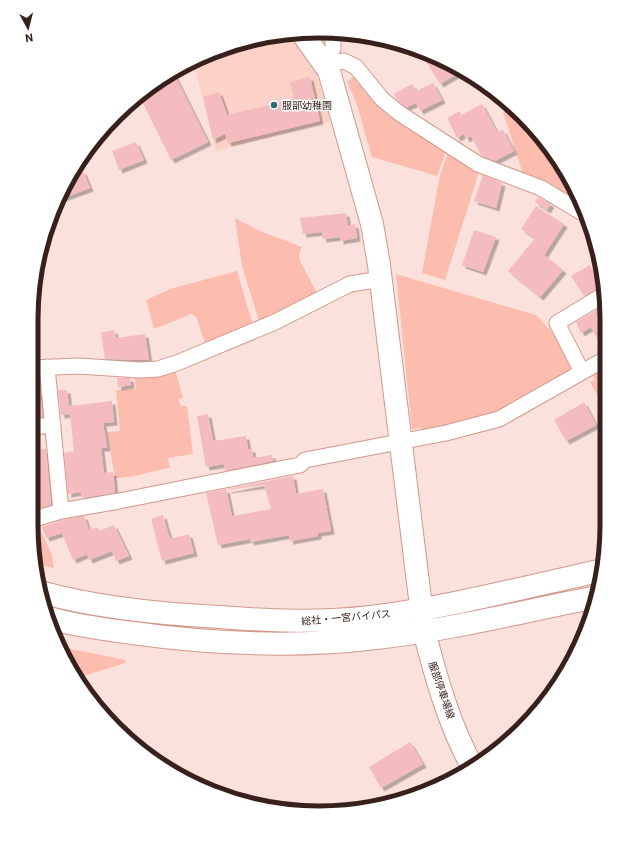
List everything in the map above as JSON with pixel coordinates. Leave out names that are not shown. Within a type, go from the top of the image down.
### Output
[{"type":"main road","name":"服部停車場線","points":[[306,39],[329,71],[372,224],[381,279],[420,609],[437,681],[464,752],[470,762]]},
{"type":"main road","name":"総社・一宮バイパス","points":[[47,593],[112,607],[171,614],[305,622],[370,617],[420,609],[596,571]]},
{"type":"main road","points":[[54,619],[106,630],[170,638],[275,644],[308,644],[377,638],[590,598]]},
{"type":"street","points":[[324,64],[333,49],[333,39]]},
{"type":"street","points":[[324,64],[344,61],[356,67],[382,99],[399,113],[478,164],[541,188],[579,211]]},
{"type":"street","points":[[38,368],[78,366],[140,370],[158,369],[184,360],[275,322],[350,284],[381,279]]},
{"type":"street","points":[[582,372],[557,323],[599,298]]},
{"type":"street","points":[[38,518],[61,511],[300,465],[305,460],[446,434],[499,419],[600,362]]},
{"type":"street","points":[[47,367],[61,511]]},
{"type":"street","points":[[38,426],[53,425]]},
{"type":"shaded area","points":[[292,39],[317,76],[331,121],[216,151],[195,67],[211,59],[246,48],[264,43]]},
{"type":"shaded area","points":[[357,74],[447,149],[437,176],[372,157],[356,102],[347,82]]},
{"type":"shaded area","points":[[507,111],[518,120],[542,148],[553,163],[571,195],[573,199],[573,206],[524,177],[503,112]]},
{"type":"shaded area","points":[[449,150],[480,169],[445,280],[422,273],[440,175]]},
{"type":"shaded area","points":[[235,218],[262,232],[302,247],[299,254],[299,259],[317,293],[266,319],[259,321],[242,266]]},
{"type":"shaded area","points":[[237,271],[253,325],[205,343],[196,317],[191,314],[154,329],[146,300],[170,289]]},
{"type":"shaded area","points":[[396,274],[536,315],[555,335],[574,371],[492,414],[422,431],[421,428],[412,429]]},
{"type":"shaded area","points":[[175,369],[183,398],[178,399],[181,406],[187,406],[193,454],[168,458],[170,468],[136,476],[115,478],[107,432],[120,431],[116,390],[136,389],[134,375]]},
{"type":"shaded area","points":[[600,370],[600,399],[590,382],[595,380],[592,374]]},
{"type":"shaded area","points":[[38,525],[52,555],[54,568],[40,565]]},
{"type":"shaded area","points":[[67,648],[125,660],[125,663],[82,676]]},
{"type":"building","points":[[424,58],[457,74],[440,84]]},
{"type":"building","points":[[310,77],[320,121],[228,143],[225,134],[213,140],[203,97],[219,92],[227,115],[294,99],[290,82]]},
{"type":"building","points":[[176,78],[208,142],[171,160],[142,101],[163,85]]},
{"type":"building","points":[[433,83],[442,100],[420,111],[416,103],[407,107],[397,100],[394,94],[412,84],[416,91]]},
{"type":"building","points":[[482,104],[497,132],[503,130],[514,151],[495,161],[481,155],[471,136],[466,139],[464,134],[457,138],[447,118],[460,111],[461,115]]},
{"type":"building","points":[[136,142],[144,160],[119,170],[112,151]]},
{"type":"building","points":[[83,171],[90,188],[66,197],[76,178],[80,172]]},
{"type":"building","points":[[483,175],[502,183],[496,208],[474,201]]},
{"type":"building","points":[[538,197],[551,204],[547,210],[535,202]]},
{"type":"building","points":[[536,206],[564,224],[544,255],[563,270],[540,297],[508,271],[535,238],[521,229]]},
{"type":"building","points":[[346,213],[348,226],[355,224],[357,238],[340,241],[340,237],[323,239],[322,232],[303,234],[300,218]]},
{"type":"building","points":[[474,230],[496,237],[483,272],[462,265]]},
{"type":"building","points":[[590,265],[592,269],[595,267],[598,288],[584,296],[571,276]]},
{"type":"building","points":[[599,308],[600,344],[591,327],[581,333],[576,322]]},
{"type":"building","points":[[114,330],[116,338],[145,334],[149,360],[105,359],[101,333]]},
{"type":"building","points":[[117,378],[130,378],[131,385],[118,387]]},
{"type":"building","points":[[58,390],[67,390],[69,406],[112,401],[114,422],[103,423],[107,448],[101,448],[104,473],[113,472],[115,493],[82,498],[81,492],[68,494],[64,453],[74,451],[70,414],[61,415]]},
{"type":"building","points":[[38,392],[40,392],[43,417],[38,418]]},
{"type":"building","points":[[584,402],[596,425],[566,441],[554,420]]},
{"type":"building","points":[[208,414],[213,441],[246,436],[248,449],[252,449],[253,458],[272,455],[273,461],[225,471],[224,464],[206,467],[197,416]]},
{"type":"building","points":[[46,449],[51,505],[38,508],[38,450]]},
{"type":"building","points":[[293,476],[296,494],[323,489],[331,531],[318,533],[318,536],[290,541],[289,535],[250,542],[250,539],[218,545],[206,493],[226,489],[232,516],[271,509],[264,485],[228,489]]},
{"type":"building","points":[[163,515],[170,539],[189,534],[194,553],[162,561],[151,519]]},
{"type":"building","points":[[84,516],[89,530],[97,527],[99,531],[114,525],[129,556],[116,561],[112,551],[89,560],[87,554],[73,560],[62,533],[46,538],[42,527],[65,519]]},
{"type":"building","points":[[410,742],[423,764],[381,788],[369,767]]},
{"type":"place","name":"服部幼稚園","points":[[274,105]]}]
